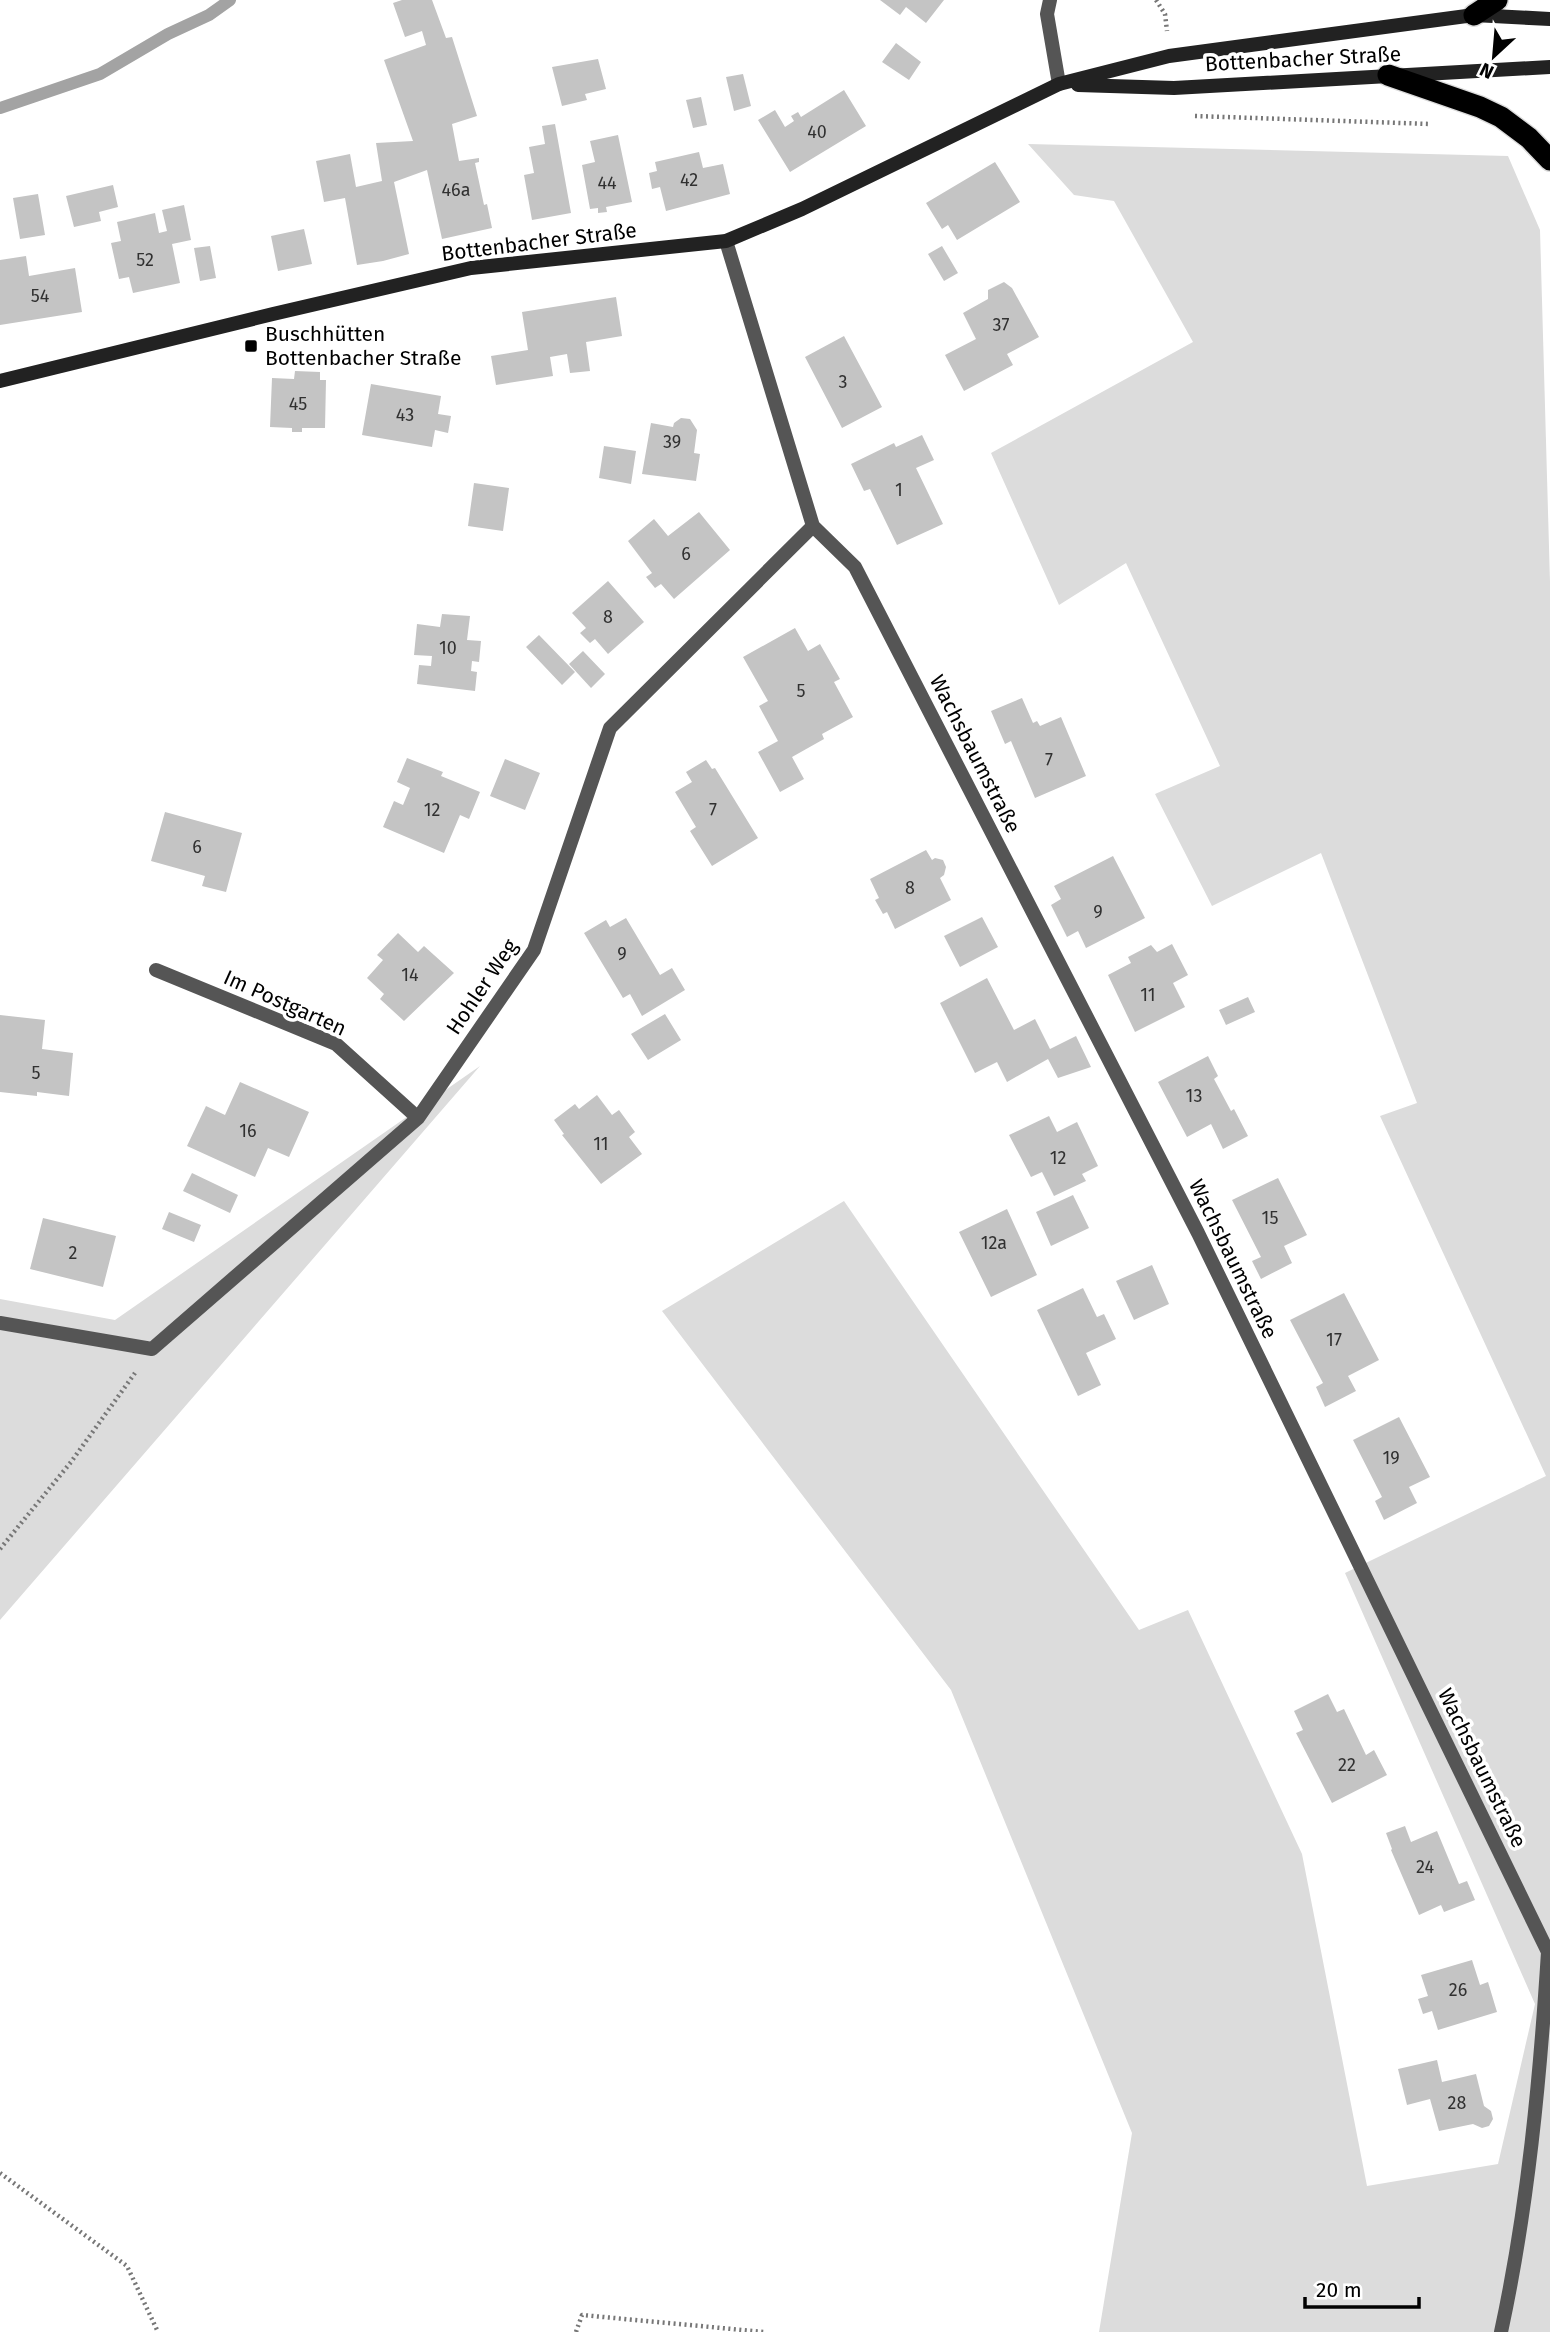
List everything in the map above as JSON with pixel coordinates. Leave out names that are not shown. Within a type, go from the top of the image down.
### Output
[{"type":"highway","points":[[1474,15],[1497,0]]},
{"type":"highway","points":[[1388,75],[1501,117],[1529,138],[1550,160]]},
{"type":"street","points":[[1050,0],[1046,14],[1059,84]]},
{"type":"street","name":"Bottenbacher Straße","points":[[0,382],[471,268],[726,241],[814,204],[1059,84],[1169,56],[1474,15],[1550,19]]},
{"type":"street","name":"Bottenbacher Straße","points":[[1059,84],[1174,88],[1550,67]]},
{"type":"street","name":"Wachsbaumstraße","points":[[726,241],[813,526],[855,567],[862,579],[1198,1233],[1548,1952],[1540,2076],[1515,2264],[1500,2332]]},
{"type":"street","name":"Hohler Weg","points":[[152,1349],[418,1118],[534,950],[610,728],[813,526]]},
{"type":"street","name":"Im Postgarten","points":[[156,970],[336,1044],[418,1118]]},
{"type":"street","points":[[0,1322],[152,1349]]},
{"type":"path","points":[[1174,88],[1174,116],[1439,124]]},
{"type":"path","points":[[0,1549],[71,1462],[152,1349]]},
{"type":"path","points":[[0,2173],[127,2266],[158,2332]]},
{"type":"path","points":[[576,2332],[582,2315],[764,2332]]},
{"type":"shaded area","points":[[1028,144],[1508,156],[1540,230],[1550,582],[1550,2332],[1099,2332],[1132,2133],[951,1690],[662,1311],[844,1201],[1139,1630],[1188,1610],[1302,1854],[1367,2186],[1498,2164],[1535,2004],[1345,1573],[1546,1476],[1380,1116],[1417,1103],[1321,853],[1212,906],[1155,794],[1220,766],[1126,563],[1059,605],[991,453],[1193,342],[1114,201],[1074,195]]},
{"type":"shaded area","points":[[480,1066],[0,1620],[0,1299],[115,1320]]},
{"type":"building","points":[[402,0],[432,0],[446,38],[452,37],[477,116],[452,124],[459,161],[479,158],[479,162],[475,163],[492,228],[442,239],[427,170],[394,182],[409,254],[357,265],[345,198],[324,202],[316,161],[350,154],[356,187],[382,181],[376,143],[413,141],[384,60],[426,45],[422,31],[405,37],[393,3]]},
{"type":"building","points":[[880,0],[944,0],[926,23],[906,7],[900,15]]},
{"type":"building","points":[[896,43],[921,62],[909,80],[882,62]]},
{"type":"building","points":[[598,59],[606,89],[585,94],[587,100],[562,106],[552,67]]},
{"type":"building","points":[[743,74],[751,106],[734,111],[726,77]]},
{"type":"building","points":[[844,90],[866,126],[790,172],[758,120],[775,110],[785,127],[794,121],[791,116],[798,112],[801,117]]},
{"type":"building","points":[[701,97],[707,125],[693,128],[686,100]]},
{"type":"building","points":[[555,124],[571,213],[532,220],[524,175],[534,173],[529,147],[545,144],[542,126]]},
{"type":"building","points":[[618,135],[632,202],[606,207],[607,212],[598,213],[598,208],[590,209],[582,165],[595,162],[590,141]]},
{"type":"building","points":[[699,152],[703,168],[723,164],[730,194],[666,211],[660,187],[652,189],[649,173],[657,171],[655,162]]},
{"type":"building","points":[[995,162],[1020,202],[957,240],[948,225],[942,229],[926,203]]},
{"type":"building","points":[[113,185],[118,207],[99,212],[101,221],[74,227],[66,196]]},
{"type":"building","points":[[38,194],[45,235],[20,239],[13,198]]},
{"type":"building","points":[[184,205],[191,240],[172,244],[180,283],[133,293],[129,277],[119,279],[111,243],[121,241],[117,222],[155,213],[159,233],[167,231],[162,210]]},
{"type":"building","points":[[304,229],[312,264],[278,271],[271,236]]},
{"type":"building","points":[[210,246],[216,278],[200,281],[194,248]]},
{"type":"building","points":[[942,246],[958,273],[944,281],[928,254]]},
{"type":"building","points":[[26,256],[29,276],[75,268],[82,312],[0,325],[0,260]]},
{"type":"building","points":[[1004,282],[1012,288],[1039,337],[1007,354],[1013,365],[964,391],[945,355],[976,339],[963,313],[988,299],[988,290]]},
{"type":"building","points":[[616,297],[622,336],[586,342],[590,371],[570,373],[567,354],[550,357],[553,376],[496,385],[491,356],[528,350],[522,312]]},
{"type":"building","points":[[844,336],[882,407],[842,428],[805,357]]},
{"type":"building","points":[[295,371],[320,372],[320,380],[326,380],[325,428],[302,428],[302,432],[292,432],[292,428],[270,427],[272,378],[294,379]]},
{"type":"building","points":[[371,384],[441,396],[438,414],[451,416],[448,433],[435,430],[432,447],[362,435]]},
{"type":"building","points":[[681,418],[690,419],[697,430],[694,453],[700,454],[696,481],[642,474],[651,423],[673,427]]},
{"type":"building","points":[[922,435],[934,460],[916,468],[943,524],[897,545],[870,489],[864,491],[851,464],[894,443],[896,447]]},
{"type":"building","points":[[604,446],[636,451],[631,484],[599,478]]},
{"type":"building","points":[[474,483],[509,488],[503,531],[468,526]]},
{"type":"building","points":[[699,512],[730,550],[674,599],[661,584],[655,588],[646,577],[652,573],[628,541],[654,519],[668,536]]},
{"type":"building","points":[[608,581],[644,622],[608,654],[595,639],[590,643],[580,633],[586,628],[572,613]]},
{"type":"building","points":[[442,614],[470,616],[467,640],[481,641],[479,662],[472,661],[471,671],[477,672],[475,691],[417,684],[419,665],[431,666],[432,656],[414,655],[417,624],[440,627]]},
{"type":"building","points":[[795,628],[808,651],[820,644],[840,679],[834,682],[853,717],[822,734],[824,739],[792,757],[804,779],[780,792],[758,752],[778,741],[759,706],[768,701],[743,657]]},
{"type":"building","points":[[539,635],[575,672],[562,685],[526,647]]},
{"type":"building","points":[[583,651],[605,674],[591,688],[569,664]]},
{"type":"building","points":[[1022,698],[1033,723],[1037,721],[1040,726],[1061,717],[1086,776],[1035,798],[1011,741],[1005,744],[991,711]]},
{"type":"building","points":[[407,758],[443,772],[441,776],[480,792],[469,819],[460,815],[444,853],[383,827],[394,801],[403,805],[410,788],[397,782]]},
{"type":"building","points":[[505,759],[540,773],[525,810],[490,796]]},
{"type":"building","points":[[706,760],[712,769],[715,768],[758,838],[712,866],[690,831],[696,827],[675,792],[692,782],[686,772]]},
{"type":"building","points":[[165,812],[242,833],[226,892],[202,886],[205,876],[151,861]]},
{"type":"building","points":[[926,850],[932,860],[943,860],[946,867],[940,878],[951,900],[895,929],[887,912],[883,914],[875,900],[879,898],[870,879]]},
{"type":"building","points":[[1113,856],[1145,918],[1086,948],[1078,931],[1067,937],[1051,905],[1061,899],[1054,886]]},
{"type":"building","points":[[982,917],[998,947],[960,967],[944,936]]},
{"type":"building","points":[[626,918],[660,975],[672,968],[685,990],[642,1016],[630,994],[623,998],[584,933],[606,920],[610,927]]},
{"type":"building","points":[[398,933],[418,952],[424,946],[454,973],[404,1021],[380,999],[384,994],[367,978],[383,960],[377,955]]},
{"type":"building","points":[[1172,944],[1188,975],[1173,983],[1185,1007],[1135,1032],[1108,975],[1131,963],[1128,957],[1151,945],[1157,952]]},
{"type":"building","points":[[987,978],[1014,1030],[1035,1019],[1050,1049],[1076,1036],[1091,1067],[1058,1078],[1048,1059],[1007,1082],[997,1062],[975,1073],[940,1003]]},
{"type":"building","points":[[1248,997],[1255,1012],[1226,1025],[1219,1010]]},
{"type":"building","points":[[665,1014],[681,1040],[648,1060],[631,1034]]},
{"type":"building","points":[[0,1015],[45,1020],[42,1049],[73,1053],[69,1096],[37,1092],[37,1096],[0,1092]]},
{"type":"building","points":[[1208,1056],[1218,1076],[1214,1079],[1248,1136],[1223,1149],[1211,1124],[1187,1137],[1158,1082]]},
{"type":"building","points":[[240,1082],[309,1112],[289,1157],[268,1148],[255,1177],[187,1146],[206,1106],[225,1115]]},
{"type":"building","points":[[597,1095],[612,1115],[619,1110],[635,1132],[629,1137],[642,1154],[601,1184],[562,1135],[564,1134],[554,1120],[575,1104],[579,1109]]},
{"type":"building","points":[[1049,1116],[1057,1132],[1077,1122],[1098,1166],[1082,1174],[1086,1181],[1054,1196],[1042,1172],[1031,1177],[1009,1135]]},
{"type":"building","points":[[192,1173],[238,1195],[230,1213],[183,1191]]},
{"type":"building","points":[[1278,1178],[1307,1235],[1284,1246],[1292,1263],[1261,1279],[1252,1261],[1261,1257],[1232,1200]]},
{"type":"building","points":[[1073,1195],[1089,1228],[1051,1246],[1036,1212]]},
{"type":"building","points":[[1007,1209],[1037,1275],[991,1297],[959,1232]]},
{"type":"building","points":[[169,1212],[201,1225],[194,1242],[162,1229]]},
{"type":"building","points":[[43,1218],[116,1236],[103,1287],[30,1269]]},
{"type":"building","points":[[1152,1265],[1169,1304],[1134,1320],[1116,1281]]},
{"type":"building","points":[[1083,1288],[1097,1317],[1104,1314],[1116,1339],[1086,1353],[1101,1385],[1078,1396],[1037,1310]]},
{"type":"building","points":[[1344,1293],[1379,1360],[1348,1376],[1356,1391],[1325,1407],[1316,1387],[1323,1383],[1290,1320]]},
{"type":"building","points":[[1399,1417],[1430,1477],[1409,1487],[1417,1503],[1384,1520],[1375,1501],[1382,1497],[1353,1440]]},
{"type":"building","points":[[1328,1694],[1337,1712],[1344,1709],[1366,1755],[1374,1750],[1387,1775],[1332,1803],[1296,1733],[1303,1730],[1294,1711]]},
{"type":"building","points":[[1405,1826],[1411,1842],[1437,1831],[1459,1884],[1467,1881],[1475,1900],[1444,1912],[1441,1905],[1419,1915],[1386,1833]]},
{"type":"building","points":[[1472,1960],[1480,1985],[1488,1982],[1497,2012],[1438,2030],[1432,2011],[1423,2014],[1418,1999],[1428,1996],[1421,1975]]},
{"type":"building","points":[[1437,2060],[1442,2082],[1476,2074],[1484,2106],[1491,2111],[1493,2119],[1489,2126],[1482,2128],[1473,2124],[1439,2131],[1430,2099],[1407,2105],[1398,2069]]},
{"type":"waterway","points":[[0,108],[100,74],[168,34],[209,15],[230,0]]},
{"type":"place","name":"Buschhütten Bottenbacher Straße","points":[[251,346]]}]
